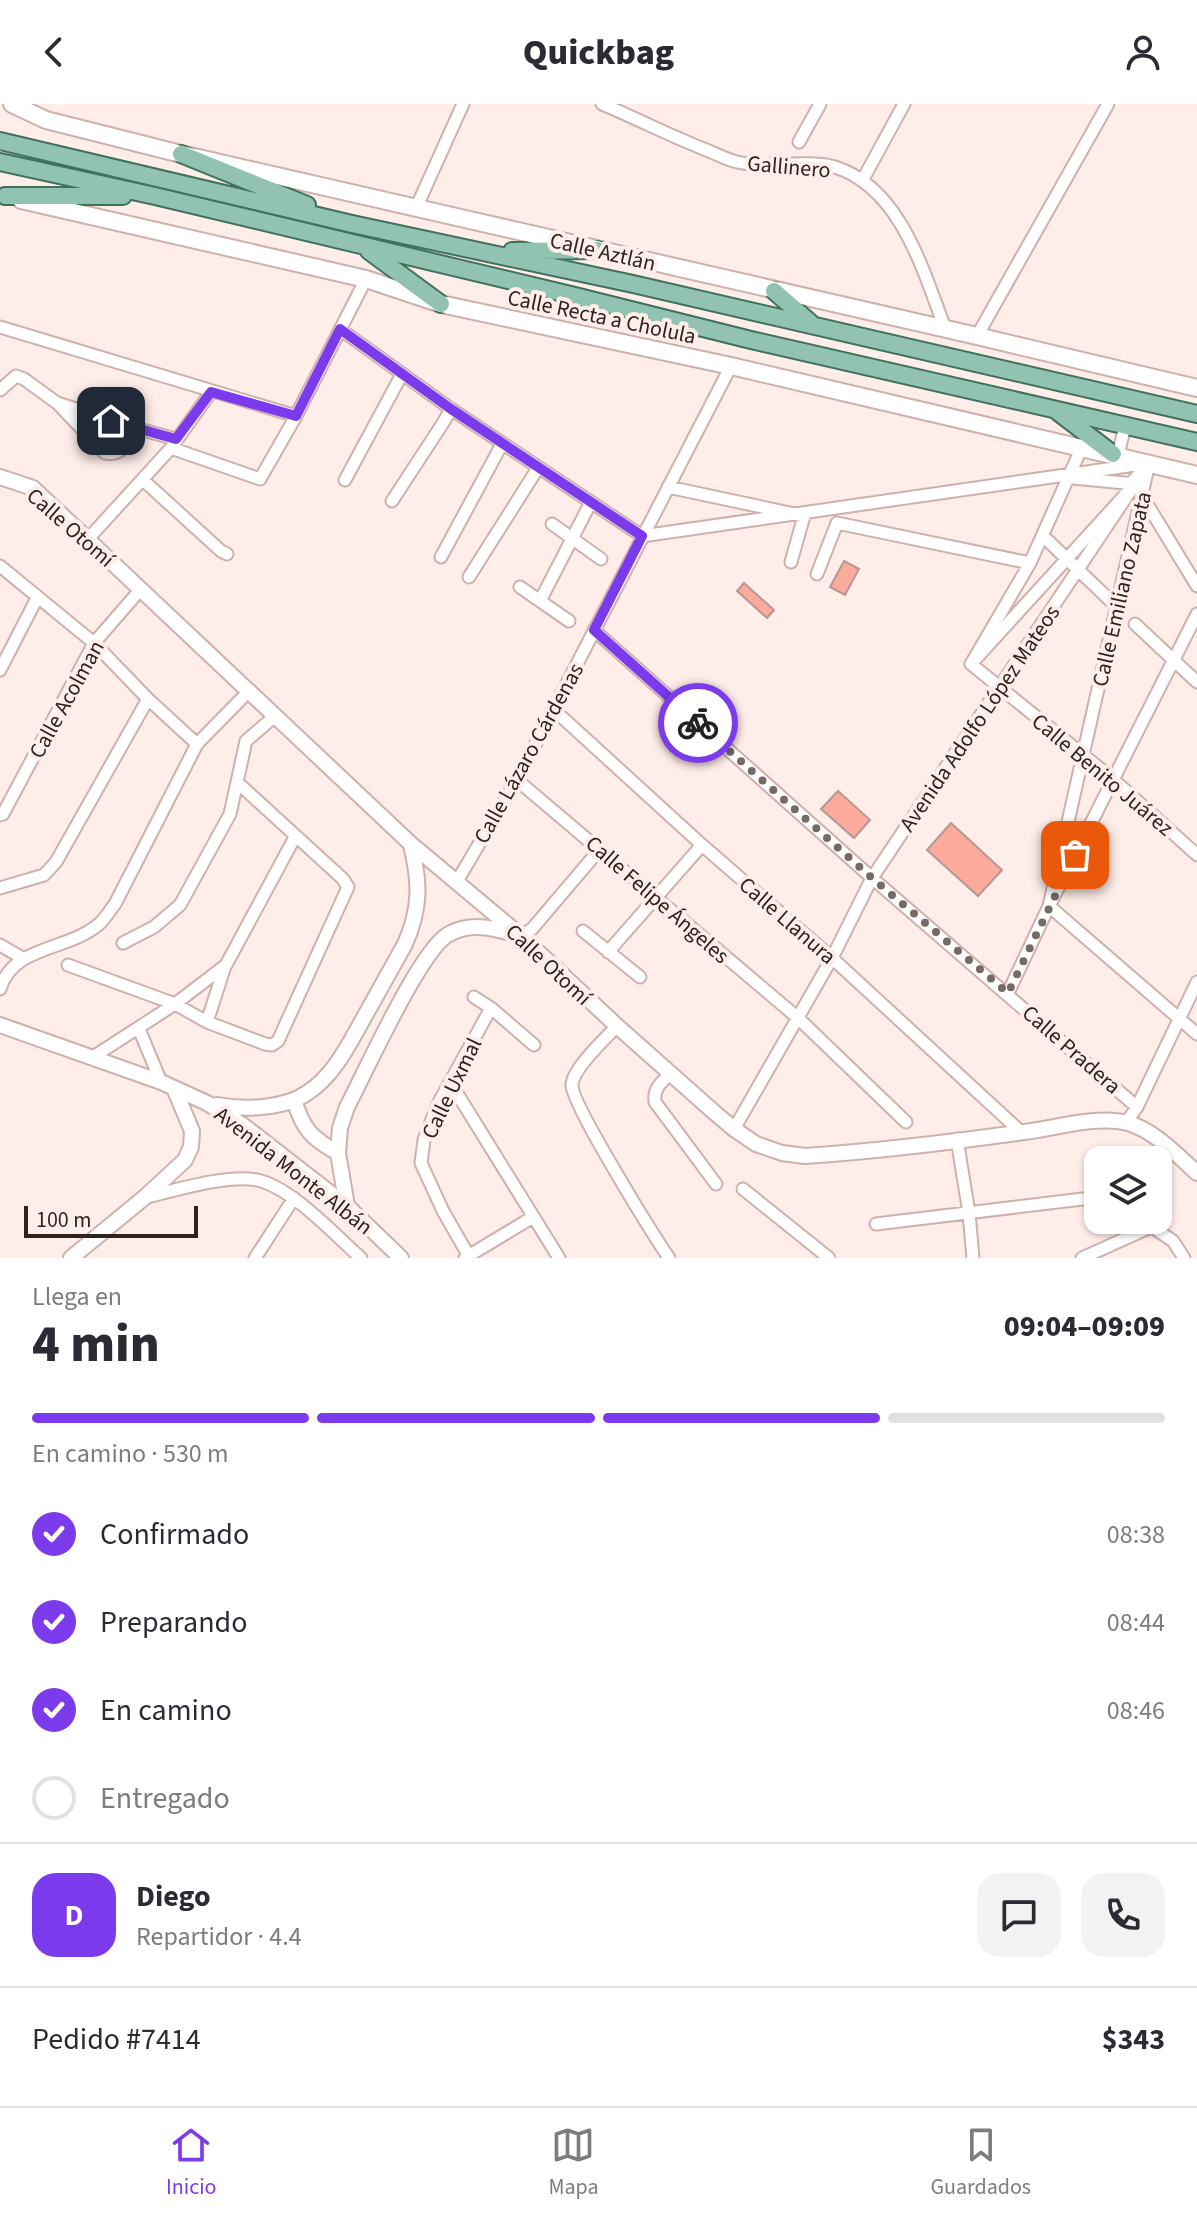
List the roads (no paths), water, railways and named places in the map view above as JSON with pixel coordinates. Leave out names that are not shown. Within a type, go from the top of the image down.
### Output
[{"type":"main road","name":"Calle Aztlán","points":[[12,104],[46,120],[181,154],[1197,388]]},
{"type":"main road","name":"Calle Recta a Cholula","points":[[0,141],[352,224],[1197,414]]},
{"type":"main road","points":[[181,154],[352,224]]},
{"type":"main road","name":"Calle Recta a Cholula","points":[[0,162],[155,196],[766,344],[1197,442]]},
{"type":"main road","points":[[2,199],[155,196]]},
{"type":"main road","name":"Calle Recta a Cholula","points":[[2,199],[366,279],[441,304],[731,366],[1197,475]]},
{"type":"main road","points":[[362,246],[441,304]]},
{"type":"main road","points":[[484,252],[598,250]]},
{"type":"main road","points":[[774,291],[815,326]]},
{"type":"main road","points":[[1053,409],[1119,459]]},
{"type":"street","points":[[417,206],[463,104]]},
{"type":"street","name":"Gallinero","points":[[602,104],[737,162],[835,167],[862,181],[892,210],[916,253],[945,328]]},
{"type":"street","points":[[799,142],[820,104]]},
{"type":"street","points":[[862,181],[904,104]]},
{"type":"street","points":[[977,336],[1108,104]]},
{"type":"street","points":[[57,403],[139,429],[260,479],[366,279]]},
{"type":"street","points":[[0,327],[296,416]]},
{"type":"street","points":[[340,329],[502,444],[642,536]]},
{"type":"street","name":"Calle Lázaro Cárdenas","points":[[456,883],[517,780],[731,366]]},
{"type":"street","points":[[345,480],[402,374]]},
{"type":"street","points":[[0,390],[16,376],[24,379],[57,403],[105,453],[114,455],[120,452],[139,429]]},
{"type":"street","points":[[88,539],[174,443],[211,392]]},
{"type":"street","points":[[392,501],[451,409]]},
{"type":"street","points":[[1125,426],[1119,459],[1197,586]]},
{"type":"street","points":[[441,557],[502,444]]},
{"type":"street","name":"Avenida Adolfo López Mateos","points":[[971,664],[1030,563],[1082,447]]},
{"type":"street","name":"Calle Emiliano Zapata","points":[[642,536],[1070,476],[1119,459]]},
{"type":"street","name":"Avenida Adolfo López Mateos","points":[[971,664],[1149,463]]},
{"type":"street","name":"Calle Emiliano Zapata","points":[[1049,906],[1149,463]]},
{"type":"street","points":[[469,577],[538,468]]},
{"type":"street","points":[[1070,476],[1134,482]]},
{"type":"street","name":"Calle Otomí","points":[[0,477],[33,488],[411,844],[521,936],[734,1129],[756,1144],[782,1153],[805,1156],[1022,1133],[1092,1122],[1126,1123],[1141,1128],[1161,1141],[1197,1173]]},
{"type":"street","points":[[143,480],[227,554]]},
{"type":"street","name":"Avenida Adolfo López Mateos","points":[[734,1129],[832,958],[872,878],[1134,482]]},
{"type":"street","points":[[668,487],[800,515],[791,562]]},
{"type":"street","points":[[540,601],[591,502]]},
{"type":"street","points":[[817,574],[837,523],[1030,563]]},
{"type":"street","points":[[552,524],[601,559]]},
{"type":"street","points":[[1043,536],[1117,607]]},
{"type":"street","points":[[0,566],[94,643],[197,744]]},
{"type":"street","points":[[520,587],[569,621]]},
{"type":"street","name":"Calle Acolman","points":[[0,815],[94,643],[141,589]]},
{"type":"street","points":[[0,670],[37,598]]},
{"type":"street","points":[[1008,993],[1197,614]]},
{"type":"street","points":[[1135,624],[1197,682]]},
{"type":"street","name":"Calle Pradera","points":[[594,630],[872,878],[1137,1107],[1126,1123]]},
{"type":"street","name":"Calle Benito Juárez","points":[[971,664],[1114,780],[1197,855]]},
{"type":"street","points":[[0,989],[11,967],[99,924],[115,904],[197,744],[250,690]]},
{"type":"street","points":[[0,888],[44,875],[56,862],[148,699]]},
{"type":"street","name":"Calle Llanura","points":[[553,709],[1022,1133]]},
{"type":"street","points":[[123,943],[154,927],[180,905],[230,814],[246,741],[275,716]]},
{"type":"street","name":"Calle Felipe Ángeles","points":[[517,780],[798,1018],[906,1122]]},
{"type":"street","points":[[68,965],[175,1004],[207,1022],[272,1045],[278,1041],[348,887],[238,783]]},
{"type":"street","points":[[207,1022],[226,965],[295,837]]},
{"type":"street","points":[[207,1103],[258,1108],[294,1100],[323,1080],[339,1061],[405,944],[418,906],[417,871],[411,844]]},
{"type":"street","points":[[608,952],[702,845]]},
{"type":"street","points":[[347,1206],[338,1153],[340,1128],[347,1107],[417,973],[438,941],[451,932],[484,926],[521,936],[532,929],[600,849]]},
{"type":"street","points":[[1049,906],[1197,1034]]},
{"type":"street","points":[[583,931],[640,977]]},
{"type":"street","points":[[0,945],[24,959]]},
{"type":"street","points":[[93,1057],[139,1029],[226,965]]},
{"type":"street","points":[[1137,1107],[1197,982]]},
{"type":"street","points":[[474,997],[534,1045]]},
{"type":"street","name":"Calle Uxmal","points":[[468,1257],[421,1163],[424,1140],[438,1104],[491,1008]]},
{"type":"street","name":"Avenida Monte Albán","points":[[0,1025],[168,1085],[207,1103],[244,1126],[347,1206],[401,1258]]},
{"type":"street","points":[[617,1026],[577,1072],[571,1084],[592,1129],[669,1258]]},
{"type":"street","points":[[72,1258],[185,1160],[191,1147],[190,1123],[139,1029]]},
{"type":"street","points":[[671,1073],[654,1093],[655,1102],[716,1184]]},
{"type":"street","points":[[450,1082],[559,1258]]},
{"type":"street","points":[[294,1100],[306,1129],[338,1153]]},
{"type":"street","points":[[957,1139],[973,1258]]},
{"type":"street","points":[[145,1197],[244,1178],[272,1185],[294,1198],[361,1258]]},
{"type":"street","points":[[743,1189],[829,1258]]},
{"type":"street","points":[[255,1258],[294,1198]]},
{"type":"street","points":[[876,1224],[1084,1199]]},
{"type":"street","points":[[468,1257],[533,1217]]},
{"type":"street","points":[[1082,1258],[1127,1234]]},
{"type":"street","points":[[1163,1234],[1173,1241],[1184,1258]]}]
